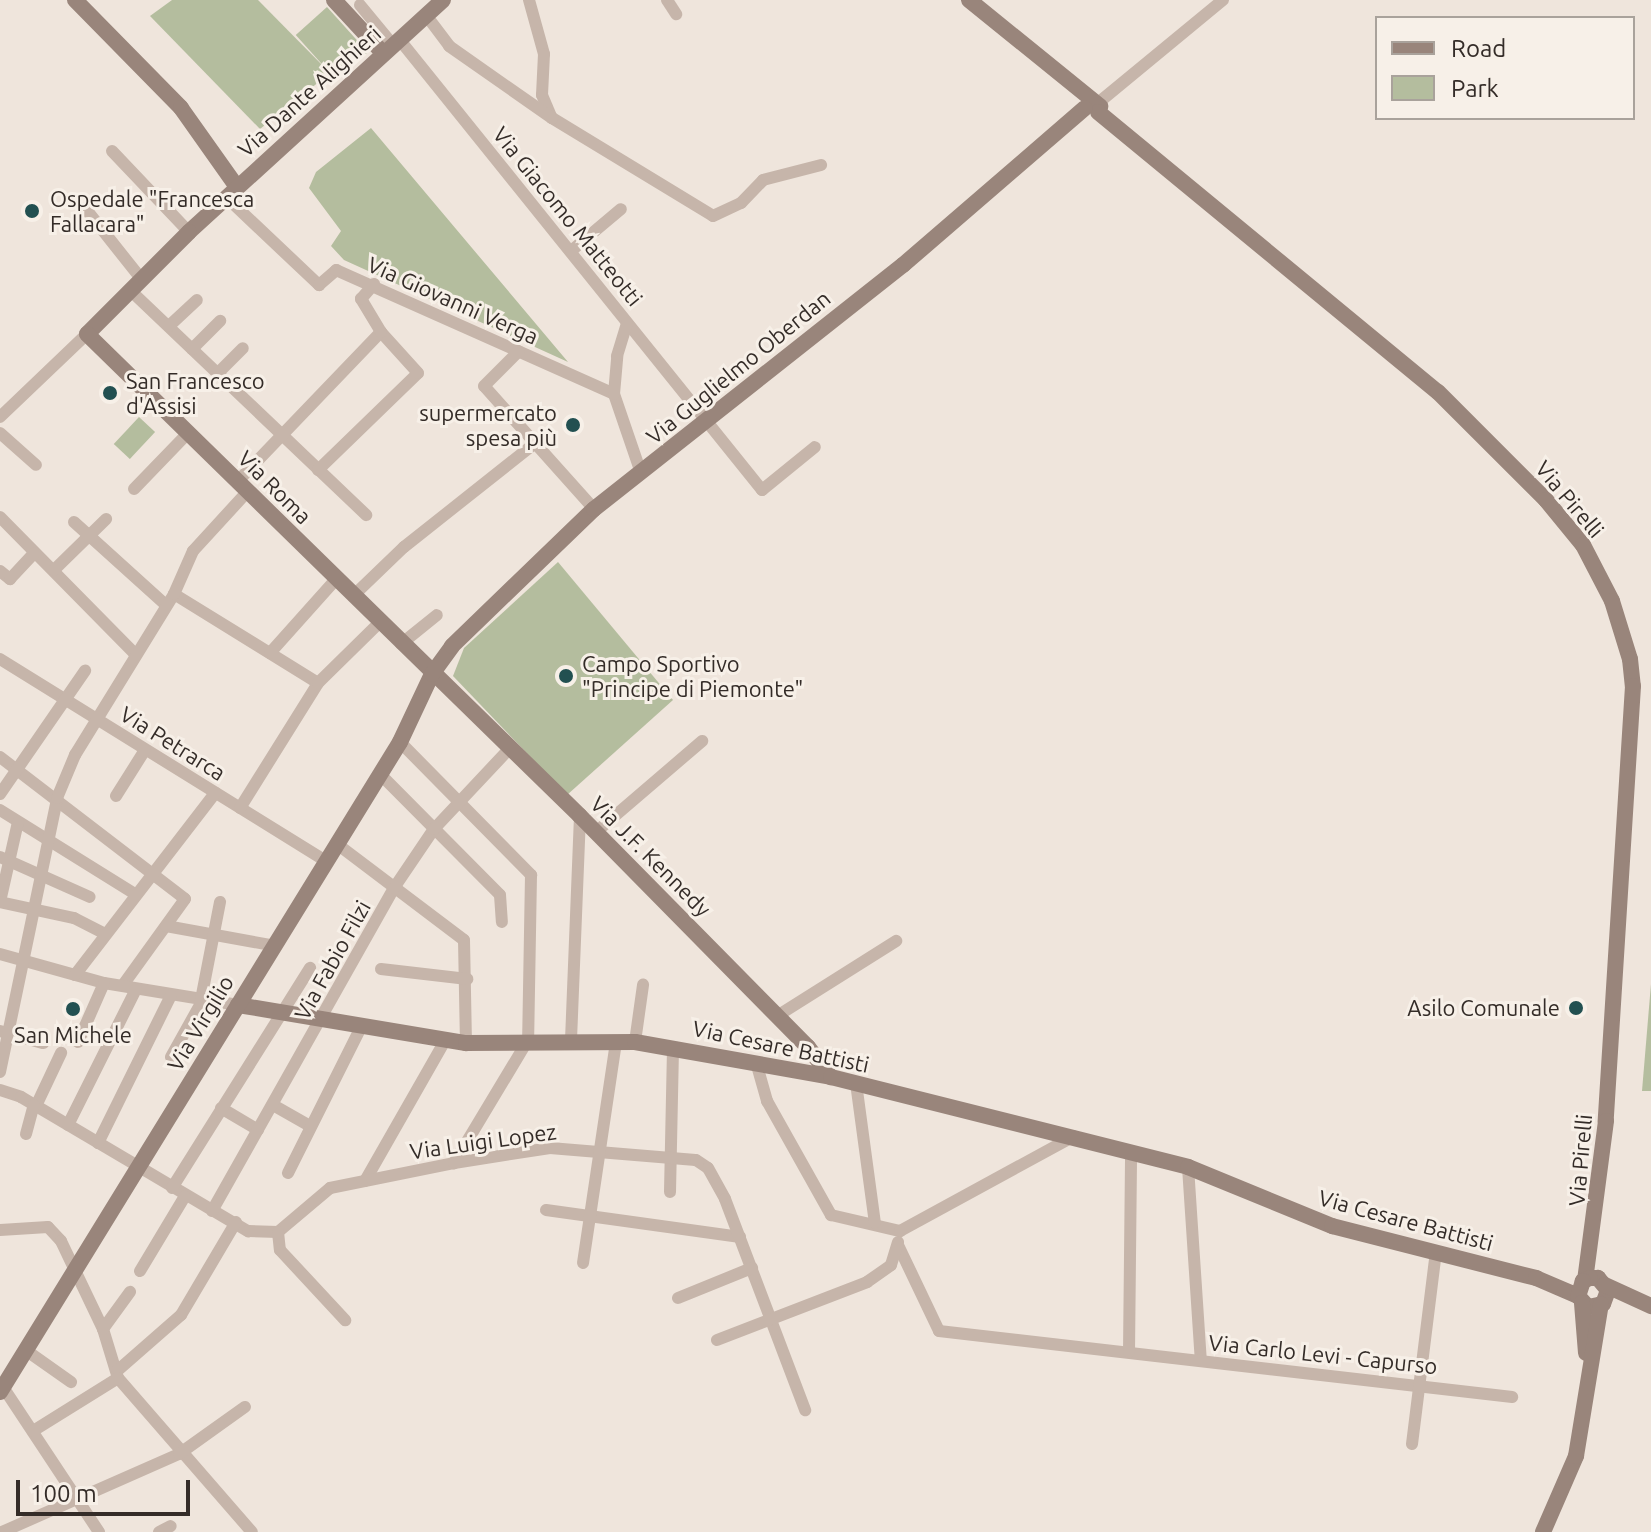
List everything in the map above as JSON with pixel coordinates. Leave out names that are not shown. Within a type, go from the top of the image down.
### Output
[{"type":"street","points":[[75,0],[181,108],[232,193]]},
{"type":"street","points":[[334,0],[392,46]]},
{"type":"street","name":"Via Dante Alighieri","points":[[0,417],[189,232],[443,0]]},
{"type":"street","points":[[529,0],[544,54],[542,95],[552,118]]},
{"type":"street","points":[[667,0],[676,14]]},
{"type":"street","name":"Via Pirelli","points":[[969,0],[1092,106],[1438,392],[1546,500],[1583,545],[1612,601],[1630,659],[1633,686],[1594,1241],[1582,1290],[1588,1368]]},
{"type":"street","name":"Via Guglielmo Oberdan","points":[[432,674],[452,646],[594,509],[704,419],[903,265],[1223,0]]},
{"type":"street","name":"Via Giacomo Matteotti","points":[[360,5],[392,46],[571,251],[762,490],[815,447]]},
{"type":"street","points":[[426,15],[449,46],[552,118],[713,216],[741,203],[763,180],[821,165]]},
{"type":"street","points":[[112,151],[189,232]]},
{"type":"street","name":"Via Giovanni Verga","points":[[232,193],[319,285],[336,270],[374,284],[614,394]]},
{"type":"street","points":[[85,208],[136,286],[169,326],[366,515]]},
{"type":"street","points":[[571,251],[621,209]]},
{"type":"street","points":[[318,470],[418,373],[381,332],[361,299],[374,284]]},
{"type":"street","points":[[169,326],[197,300]]},
{"type":"street","points":[[192,349],[220,321]]},
{"type":"street","points":[[627,324],[617,356],[614,394],[641,473]]},
{"type":"street","points":[[0,1072],[4,1033],[57,798],[97,720],[174,594],[193,551],[282,436],[381,332]]},
{"type":"street","name":"Via Roma","points":[[87,334],[432,674]]},
{"type":"street","points":[[218,373],[243,348]]},
{"type":"street","points":[[519,351],[484,386],[594,509]]},
{"type":"street","points":[[134,489],[189,432]]},
{"type":"street","points":[[0,433],[36,465]]},
{"type":"street","points":[[353,596],[404,547],[535,443]]},
{"type":"street","points":[[0,517],[135,654]]},
{"type":"street","points":[[54,570],[106,519]]},
{"type":"street","points":[[74,522],[166,605]]},
{"type":"street","points":[[5,575],[34,553]]},
{"type":"street","points":[[270,653],[337,578]]},
{"type":"street","points":[[174,594],[318,683]]},
{"type":"street","points":[[401,644],[437,615]]},
{"type":"street","points":[[240,808],[318,683],[380,622]]},
{"type":"street","name":"Via Petrarca","points":[[0,659],[326,861]]},
{"type":"street","points":[[0,794],[85,671]]},
{"type":"street","name":"Via Virgilio","points":[[2,1390],[238,1005],[271,945],[400,742],[432,674]]},
{"type":"street","name":"Via J.F. Kennedy","points":[[432,674],[596,832],[777,1016],[831,1077]]},
{"type":"street","points":[[596,832],[702,741]]},
{"type":"street","points":[[400,742],[531,875],[528,1040],[454,1163]]},
{"type":"street","name":"Via Fabio Filzi","points":[[212,1211],[394,888],[434,829],[511,747]]},
{"type":"street","points":[[116,796],[145,750]]},
{"type":"street","points":[[0,757],[185,899],[123,985]]},
{"type":"street","points":[[380,774],[500,895],[502,922]]},
{"type":"street","points":[[75,975],[103,933],[215,793]]},
{"type":"street","points":[[0,810],[135,894]]},
{"type":"street","points":[[571,1040],[580,816]]},
{"type":"street","points":[[18,822],[4,859],[0,902],[74,918],[103,933]]},
{"type":"street","points":[[337,844],[464,940],[466,1043]]},
{"type":"street","points":[[4,859],[90,897]]},
{"type":"street","points":[[171,1057],[200,999],[220,902]]},
{"type":"street","points":[[166,926],[271,945]]},
{"type":"street","points":[[777,1016],[896,941]]},
{"type":"street","name":"Via Cesare Battisti","points":[[0,954],[104,983],[360,1029],[466,1043],[528,1040],[635,1042],[831,1077],[1188,1167],[1332,1226],[1582,1290]]},
{"type":"street","points":[[172,1188],[310,968]]},
{"type":"street","points":[[381,969],[467,979]]},
{"type":"street","points":[[78,1042],[104,983]]},
{"type":"street","points":[[635,1042],[643,985]]},
{"type":"street","points":[[68,1125],[136,989]]},
{"type":"street","points":[[98,1143],[171,995]]},
{"type":"street","points":[[288,1173],[360,1029]]},
{"type":"street","points":[[4,1033],[43,1043]]},
{"type":"street","points":[[365,1181],[445,1041]]},
{"type":"street","points":[[583,1263],[616,1041]]},
{"type":"street","points":[[670,1192],[673,1047]]},
{"type":"street","points":[[26,1134],[35,1105],[61,1053]]},
{"type":"street","points":[[756,1062],[767,1101],[831,1215],[900,1231],[1074,1136]]},
{"type":"street","points":[[856,1083],[875,1223]]},
{"type":"street","points":[[0,1090],[35,1105],[212,1211],[257,1233],[278,1232],[280,1250],[345,1320]]},
{"type":"street","points":[[273,1105],[310,1126]]},
{"type":"street","points":[[221,1108],[258,1130]]},
{"type":"street","name":"Via Luigi Lopez","points":[[278,1232],[320,1193],[454,1163],[550,1148],[696,1160],[708,1168],[740,1237]]},
{"type":"street","points":[[1129,1352],[1131,1152]]},
{"type":"street","points":[[1188,1167],[1201,1361]]},
{"type":"street","points":[[140,1271],[185,1196]]},
{"type":"street","points":[[546,1210],[740,1237],[805,1410]]},
{"type":"street","points":[[33,1431],[118,1375],[181,1315],[236,1222]]},
{"type":"street","points":[[0,1230],[48,1227],[75,1268],[103,1329],[118,1375],[179,1454],[250,1529]]},
{"type":"street","points":[[717,1340],[867,1282],[891,1265],[900,1231]]},
{"type":"street","name":"Via Pirelli","points":[[1588,1368],[1605,1284],[1594,1241]]},
{"type":"street","name":"Via Carlo Levi - Capurso","points":[[898,1245],[939,1331],[1417,1383],[1512,1397]]},
{"type":"street","points":[[1412,1444],[1417,1383],[1436,1252]]},
{"type":"street","points":[[678,1298],[752,1268]]},
{"type":"street","points":[[1582,1290],[1605,1284],[1649,1306]]},
{"type":"street","points":[[1582,1290],[1602,1304],[1649,1306]]},
{"type":"street","points":[[103,1329],[130,1292]]},
{"type":"street","points":[[27,1351],[71,1382]]},
{"type":"street","points":[[1543,1532],[1576,1456],[1588,1368]]},
{"type":"street","points":[[2,1390],[33,1431],[99,1532]]},
{"type":"street","points":[[2,1532],[179,1454],[245,1407]]},
{"type":"green space","points":[[172,0],[258,0],[330,73],[260,129],[150,16]]},
{"type":"green space","points":[[327,7],[368,52],[337,80],[296,35]]},
{"type":"green space","points":[[371,128],[568,362],[344,260],[331,246],[341,231],[309,188],[316,172]]},
{"type":"green space","points":[[139,417],[155,432],[130,459],[114,444]]},
{"type":"green space","name":"Campo Sportivo \"Principe di Piemonte\"","points":[[558,562],[673,700],[567,795],[453,676],[464,648]]},
{"type":"green space","points":[[1651,984],[1651,1091],[1642,1091]]},
{"type":"place","name":"Ospedale \"Francesca Fallacara\"","points":[[32,211]]},
{"type":"place","name":"San Francesco d'Assisi","points":[[110,393]]},
{"type":"place","name":"supermercato spesa più","points":[[573,425]]},
{"type":"place","name":"Campo Sportivo \"Principe di Piemonte\"","points":[[566,676]]},
{"type":"place","name":"Asilo Comunale","points":[[1576,1008]]},
{"type":"place","name":"San Michele","points":[[73,1009]]}]
